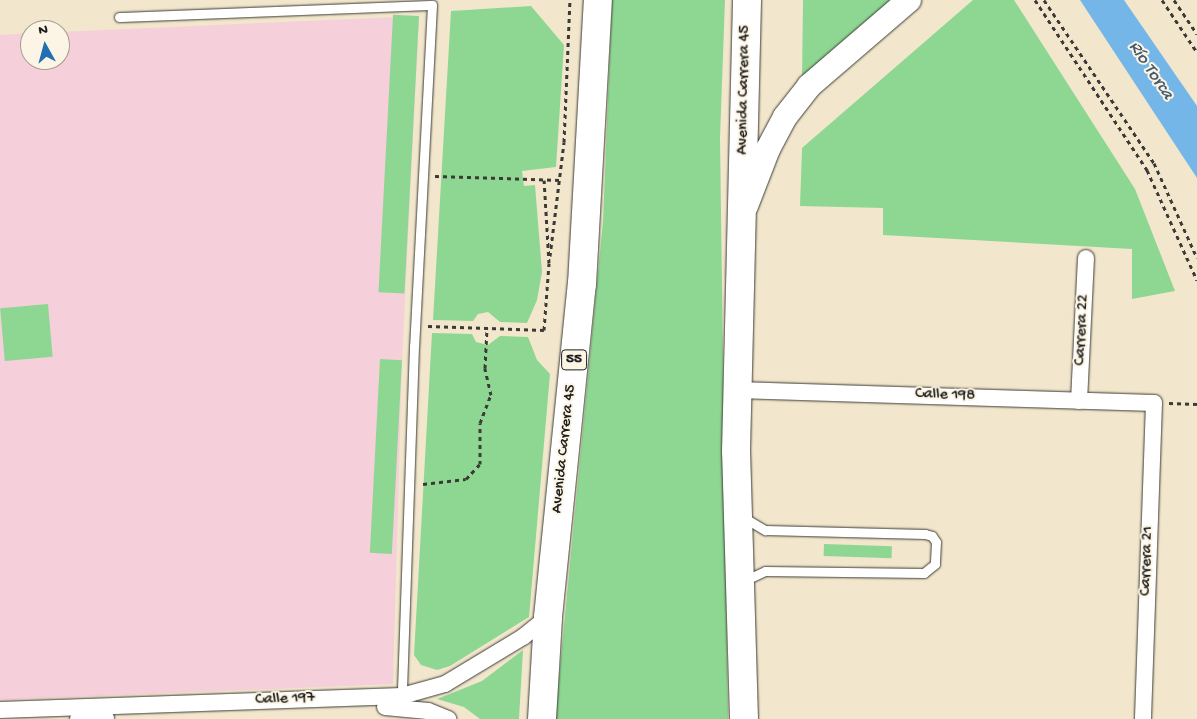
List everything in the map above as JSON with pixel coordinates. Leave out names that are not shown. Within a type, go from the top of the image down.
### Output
[{"type":"highway","name":"Avenida Carrera 45","points":[[744,719],[736,390],[742,217],[746,0]]},
{"type":"highway","name":"Avenida Carrera 45","points":[[542,719],[548,617],[582,284],[595,5]]},
{"type":"main road","points":[[742,217],[768,149],[785,117],[809,86],[908,0]]},
{"type":"street","name":"Carrera 22","points":[[1079,401],[1086,258]]},
{"type":"street","name":"Calle 198","points":[[736,390],[1154,403]]},
{"type":"street","name":"Carrera 21","points":[[1143,719],[1154,403]]},
{"type":"street","name":"Calle 197","points":[[78,719],[402,701],[445,684],[523,637],[548,617]]},
{"type":"street","name":"Calle 197","points":[[0,710],[402,701],[448,719]]},
{"type":"lane","points":[[119,17],[432,5],[414,346],[402,701]]},
{"type":"lane","points":[[739,515],[765,530],[925,534],[932,536],[936,542],[935,564],[924,573],[765,571],[742,582]]},
{"type":"path","points":[[433,326],[544,330],[549,263],[560,180],[570,0]]},
{"type":"path","points":[[1035,0],[1147,170],[1197,280]]},
{"type":"path","points":[[1044,0],[1154,163],[1197,258]]},
{"type":"path","points":[[1162,0],[1197,52]]},
{"type":"path","points":[[1174,0],[1197,34]]},
{"type":"path","points":[[434,185],[435,176],[560,180]]},
{"type":"path","points":[[544,180],[549,263]]},
{"type":"path","points":[[427,336],[428,316]]},
{"type":"path","points":[[418,484],[450,483],[466,479],[480,464],[480,423],[491,395],[485,368],[487,328]]},
{"type":"path","points":[[1154,403],[1197,404]]},
{"type":"shaded area","points":[[419,16],[402,360],[393,684],[0,700],[0,35],[20,34],[20,70],[70,70],[70,32]]},
{"type":"green space","points":[[612,0],[725,0],[720,138],[728,719],[555,719],[603,221]]},
{"type":"green space","points":[[803,0],[895,0],[802,81]]},
{"type":"green space","points":[[973,0],[1014,0],[1135,189],[1175,291],[1132,299],[1132,249],[883,235],[883,208],[800,206],[802,148]]},
{"type":"green space","points":[[531,6],[564,45],[556,167],[522,171],[524,186],[535,185],[542,272],[537,300],[527,323],[500,322],[488,312],[478,314],[473,321],[433,320],[451,11]]},
{"type":"green space","points":[[393,15],[419,16],[404,294],[378,292]]},
{"type":"green space","points":[[48,304],[53,357],[5,361],[0,308]]},
{"type":"green space","points":[[432,333],[472,334],[476,342],[488,345],[500,336],[528,337],[537,360],[550,374],[529,617],[450,666],[437,670],[421,665],[414,655]]},
{"type":"green space","points":[[380,359],[402,360],[392,554],[370,553]]},
{"type":"green space","points":[[824,544],[892,546],[892,558],[824,556]]},
{"type":"green space","points":[[523,650],[519,719],[480,719],[464,707],[437,699],[482,681]]},
{"type":"water","name":"Río Torca","points":[[1080,0],[1124,0],[1197,106],[1197,178]]}]
